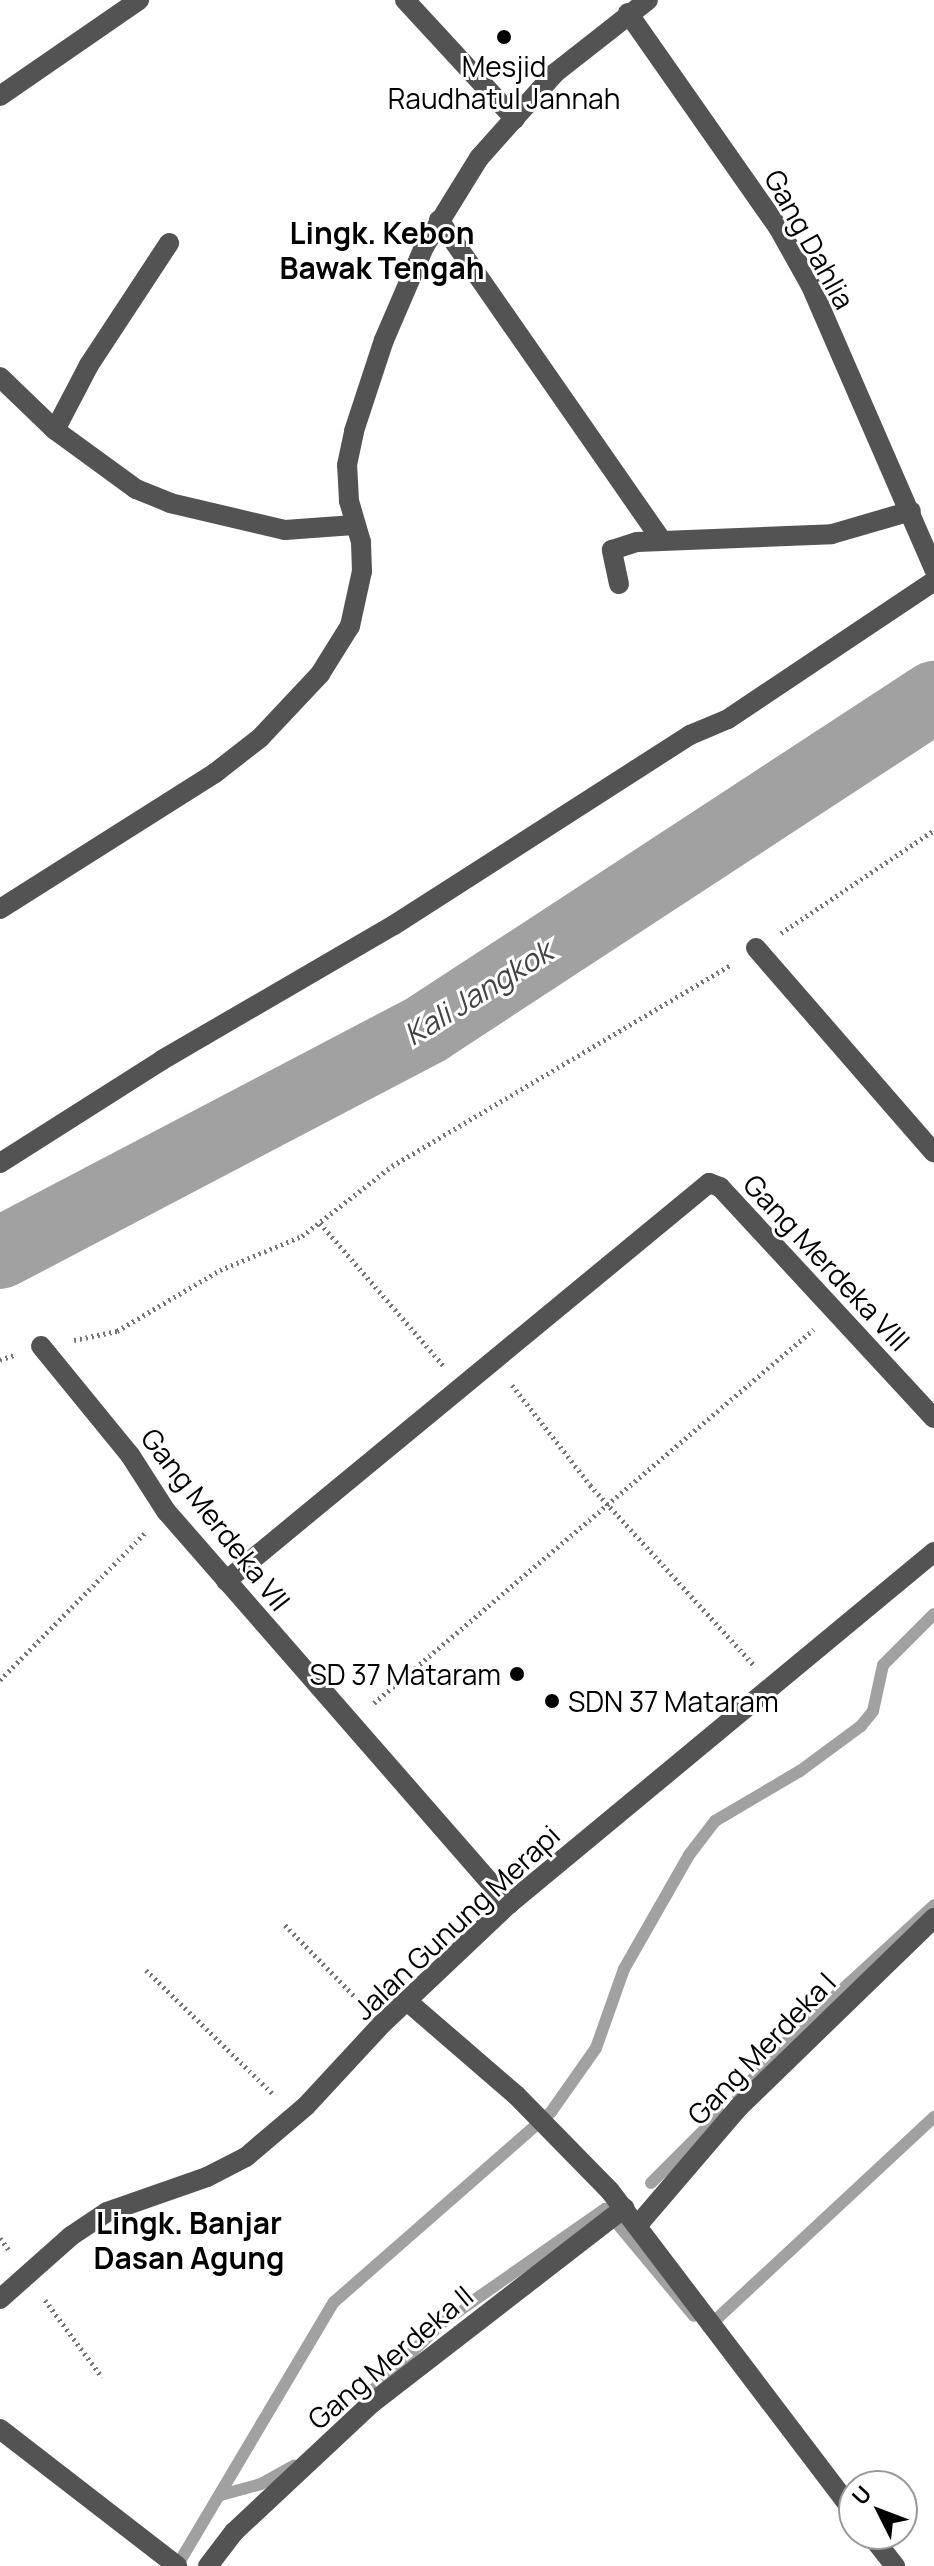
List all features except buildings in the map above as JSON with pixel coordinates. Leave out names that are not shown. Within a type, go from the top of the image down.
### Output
[{"type":"street","points":[[0,96],[139,0]]},
{"type":"street","points":[[405,0],[515,119]]},
{"type":"street","points":[[0,909],[215,773],[293,706],[350,626],[362,571],[347,465],[354,431],[399,302],[439,220],[479,158],[555,73],[648,0]]},
{"type":"street","name":"Gang Dahlia","points":[[628,13],[778,227],[811,286],[934,569]]},
{"type":"street","points":[[439,220],[660,538]]},
{"type":"street","points":[[55,430],[111,327],[169,243]]},
{"type":"street","points":[[0,377],[55,430],[136,489],[197,513],[285,530],[354,525]]},
{"type":"street","points":[[619,584],[612,550],[660,538],[832,534],[911,511]]},
{"type":"street","points":[[0,1163],[162,1060],[394,925],[690,735],[728,719],[934,581]]},
{"type":"street","points":[[756,948],[934,1153]]},
{"type":"street","name":"Gang Merdeka VIII","points":[[492,1359],[709,1183],[720,1187],[934,1418]]},
{"type":"street","name":"Gang Merdeka VII","points":[[41,1346],[130,1455],[166,1511],[348,1724],[509,1904]]},
{"type":"street","points":[[226,1581],[492,1359]]},
{"type":"street","name":"Jalan Gunung Merapi","points":[[0,2299],[26,2274],[107,2212],[226,2168],[296,2116],[382,2024],[509,1904],[771,1683],[934,1552]]},
{"type":"street","name":"Gang Merdeka I","points":[[637,2226],[739,2107],[934,1918]]},
{"type":"street","points":[[407,2001],[516,2095],[624,2208],[838,2491]]},
{"type":"street","name":"Gang Merdeka II","points":[[208,2566],[234,2532],[372,2403],[624,2208]]},
{"type":"street","points":[[0,2429],[171,2561]]},
{"type":"street","points":[[882,2550],[895,2566]]},
{"type":"path","points":[[0,1360],[41,1346],[117,1331],[220,1270],[320,1223],[392,1166],[756,948],[934,830]]},
{"type":"path","points":[[320,1223],[459,1384]]},
{"type":"path","points":[[348,1724],[609,1507],[835,1311]]},
{"type":"path","points":[[492,1359],[609,1507],[771,1683]]},
{"type":"path","points":[[0,1680],[166,1511]]},
{"type":"path","points":[[285,1925],[382,2024]]},
{"type":"path","points":[[146,1970],[296,2116]]},
{"type":"path","points":[[26,2274],[102,2377]]},
{"type":"waterway","name":"Kali Jangkok","points":[[0,1253],[428,1028],[934,697]]},
{"type":"waterway","points":[[177,2566],[334,2302],[551,2112],[596,2048],[624,1969],[689,1855],[715,1821],[800,1771],[861,1726],[873,1711],[883,1665],[934,1614]]},
{"type":"waterway","points":[[738,2095],[795,2033],[934,1905]]},
{"type":"waterway","points":[[651,2183],[720,2114]]},
{"type":"waterway","points":[[708,2327],[934,2117]]},
{"type":"waterway","points":[[362,2401],[443,2322],[605,2209],[694,2316]]},
{"type":"waterway","points":[[221,2495],[261,2484],[294,2466]]},
{"type":"place","name":"Mesjid Raudhatul Jannah","points":[[504,37]]},
{"type":"place","name":"SD 37 Mataram","points":[[517,1674]]},
{"type":"place","name":"SDN 37 Mataram","points":[[552,1701]]},
{"type":"district","name":"Lingk. Kebon Bawak Tengah","points":[[382,250]]},
{"type":"district","name":"Lingk. Banjar Dasan Agung","points":[[189,2240]]}]
